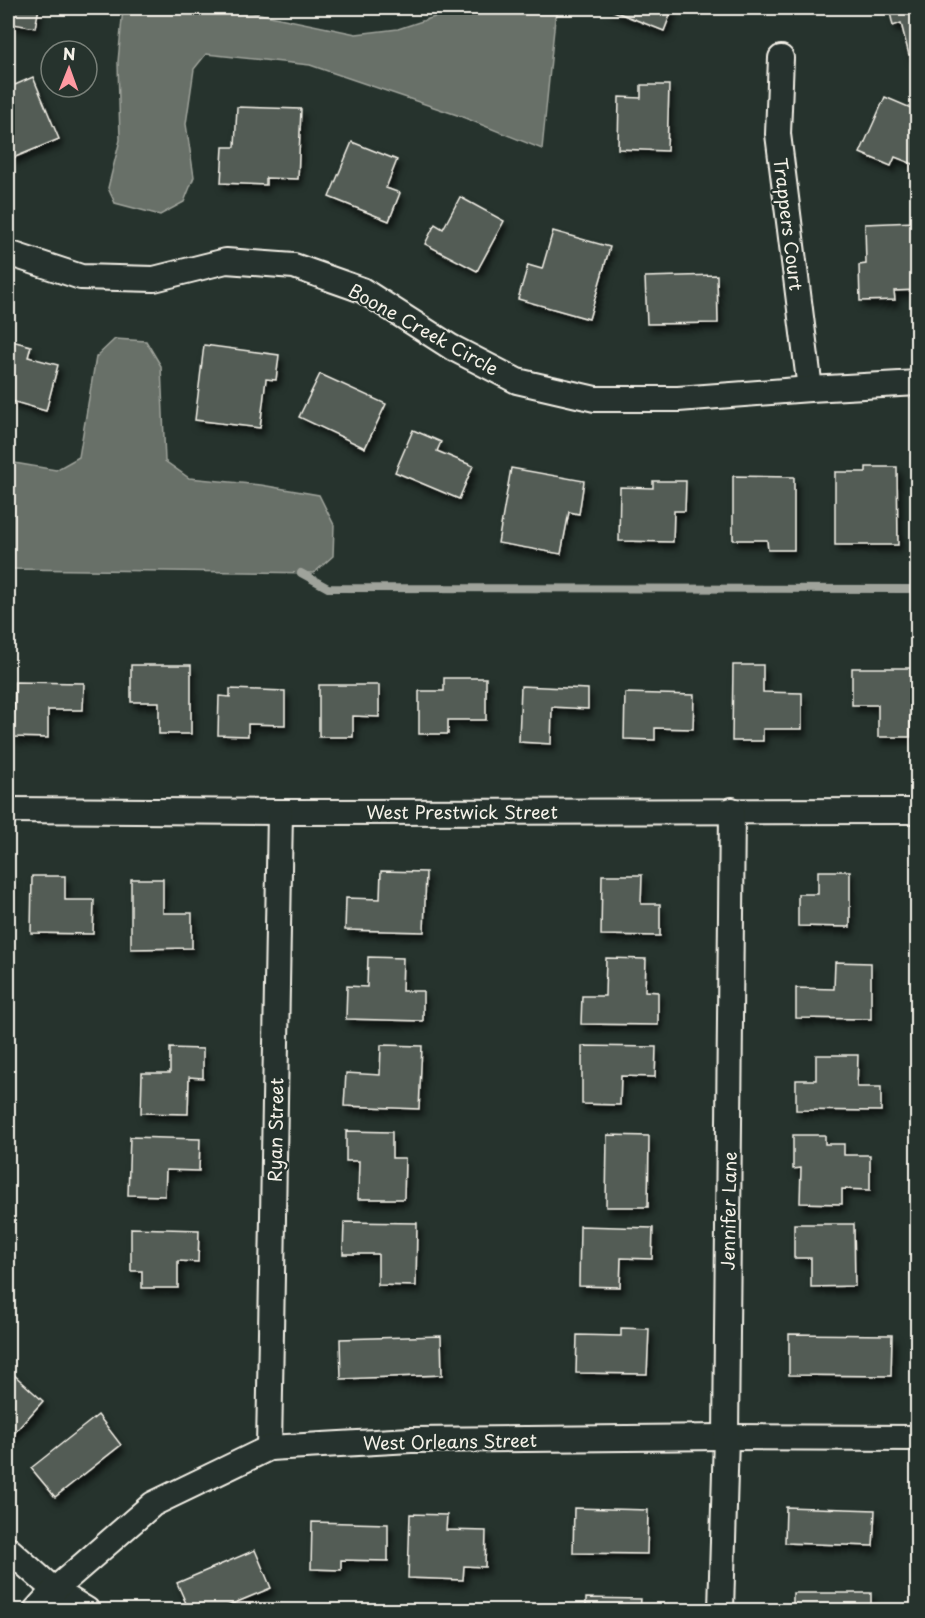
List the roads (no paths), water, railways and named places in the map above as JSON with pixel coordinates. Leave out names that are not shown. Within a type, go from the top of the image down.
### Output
[{"type":"street","name":"Trappers Court","points":[[781,58],[778,134],[810,389]]},
{"type":"street","name":"Boone Creek Circle","points":[[8,254],[81,277],[154,279],[226,261],[294,266],[362,290],[451,347],[517,381],[595,399],[678,399],[918,383]]},
{"type":"street","name":"West Prestwick Street","points":[[8,810],[918,811]]},
{"type":"street","name":"Jennifer Lane","points":[[721,1611],[726,1437],[732,810]]},
{"type":"street","name":"Ryan Street","points":[[269,1448],[280,812]]},
{"type":"street","name":"West Orleans Street","points":[[36,1611],[54,1590],[153,1504],[269,1448],[411,1440],[918,1438]]},
{"type":"street","points":[[8,1549],[54,1590],[87,1611]]},
{"type":"waterway","points":[[301,573],[328,588],[918,589]]}]
